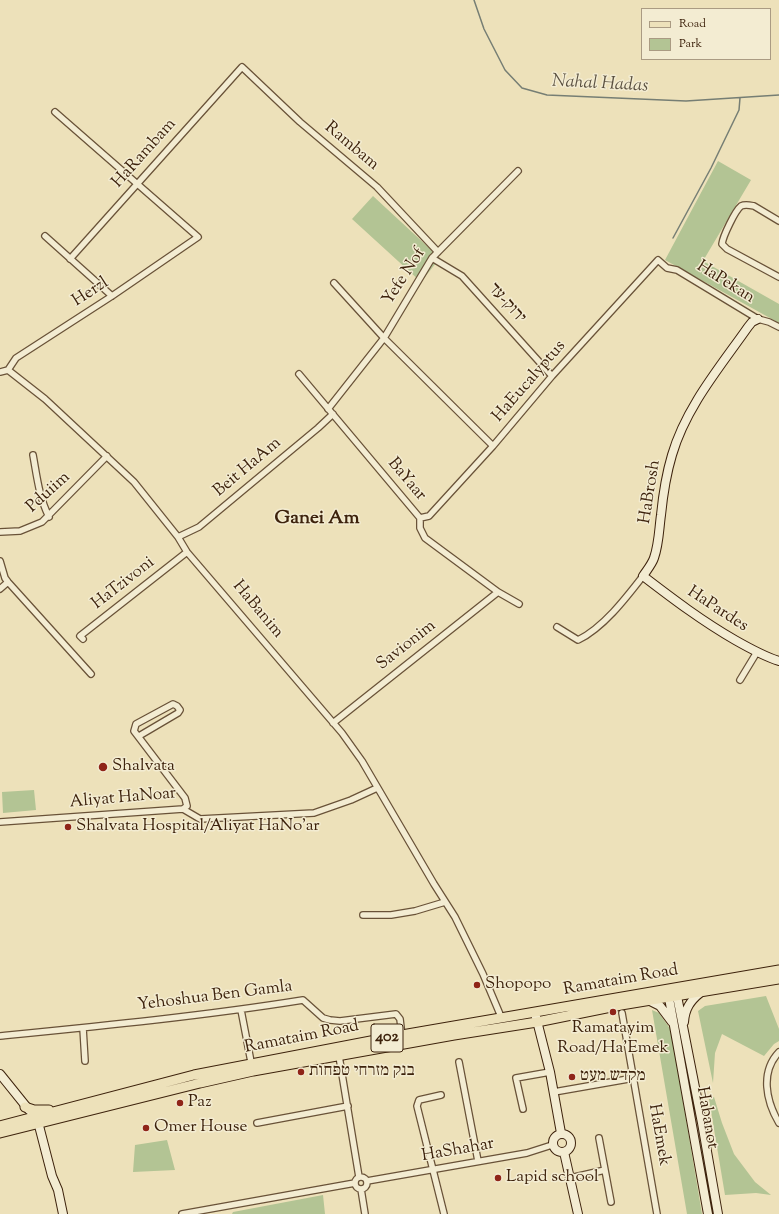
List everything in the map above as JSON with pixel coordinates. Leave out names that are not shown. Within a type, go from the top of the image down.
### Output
[{"type":"main road","name":"Ramataim Road","points":[[0,1133],[38,1120],[60,1110],[194,1074],[339,1056],[404,1039],[537,1022],[650,1001],[673,994],[779,970]]},
{"type":"main road","name":"Ramataim Road","points":[[0,1126],[38,1120],[200,1083],[252,1067],[404,1039],[502,1018],[535,1012],[673,994],[700,993],[779,979]]},
{"type":"main road","points":[[25,1106],[42,1110],[60,1110]]},
{"type":"main road","points":[[18,1122],[24,1118],[28,1112],[25,1106]]},
{"type":"street","name":"HaRambam","points":[[70,259],[242,67]]},
{"type":"street","name":"Rambam","points":[[242,67],[300,122],[377,187],[438,252]]},
{"type":"street","points":[[55,112],[137,184]]},
{"type":"street","name":"Yefe Nof","points":[[328,409],[384,338],[432,258],[518,171]]},
{"type":"street","name":"Herzl","points":[[8,370],[16,358],[112,296],[198,236],[137,184]]},
{"type":"street","points":[[779,221],[754,206],[743,205],[723,238],[722,244],[727,249],[779,277]]},
{"type":"street","points":[[45,236],[112,296]]},
{"type":"street","name":"ירוק-עד","points":[[432,258],[462,276],[552,376]]},
{"type":"street","name":"HaEucalyptus","points":[[420,518],[429,516],[493,446],[552,376],[658,260]]},
{"type":"street","name":"HaPekan","points":[[658,260],[667,268],[677,270],[758,319],[779,327]]},
{"type":"street","points":[[334,283],[384,338],[493,446]]},
{"type":"street","name":"HaBrosh","points":[[557,627],[578,640],[586,636],[626,598],[643,576],[655,556],[659,538],[664,486],[672,455],[684,425],[704,389],[743,333],[752,322],[758,319]]},
{"type":"street","points":[[0,372],[8,370]]},
{"type":"street","name":"HaBanim","points":[[8,370],[45,399],[134,482],[178,537],[187,552],[333,723],[362,761],[455,917],[483,974],[502,1018],[503,1027]]},
{"type":"street","name":"BaYaar","points":[[299,374],[420,518],[420,528],[425,538],[498,592],[519,604]]},
{"type":"street","name":"Beit HaAm","points":[[178,537],[199,527],[318,428],[332,414]]},
{"type":"street","points":[[34,456],[38,488],[42,504],[49,517]]},
{"type":"street","name":"Pduiim","points":[[0,532],[20,531],[42,522],[49,517],[107,456]]},
{"type":"street","name":"HaTzivoni","points":[[83,639],[80,636],[187,552]]},
{"type":"street","points":[[0,561],[5,578],[8,582],[91,674]]},
{"type":"street","name":"HaPardes","points":[[643,576],[719,631],[764,656],[779,661]]},
{"type":"street","points":[[0,589],[8,582]]},
{"type":"street","name":"Savionim","points":[[333,723],[498,592]]},
{"type":"street","points":[[740,680],[757,652]]},
{"type":"street","points":[[173,704],[180,710],[178,713],[138,736],[134,730],[136,724],[173,704]]},
{"type":"street","name":"Aliyat HaNoar","points":[[0,822],[183,809],[187,806],[185,798],[138,736]]},
{"type":"street","points":[[183,809],[200,819],[314,813],[351,800],[377,788]]},
{"type":"street","points":[[363,915],[391,915],[415,911],[445,902]]},
{"type":"street","name":"Habanot","points":[[683,1030],[685,1012],[692,1001],[700,993]]},
{"type":"street","name":"Habanot","points":[[673,994],[674,1026],[708,1214]]},
{"type":"street","name":"Habanot","points":[[673,994],[683,1030],[702,1123],[718,1214]]},
{"type":"street","name":"Yehoshua Ben Gamla","points":[[0,1036],[241,1010],[303,1000],[323,1018],[330,1020],[396,1014],[400,1019],[404,1039]]},
{"type":"street","name":"Habanot","points":[[650,1001],[656,1003],[663,1009],[669,1016],[674,1026]]},
{"type":"street","points":[[241,1010],[252,1067]]},
{"type":"street","points":[[535,1012],[550,1072],[561,1133]]},
{"type":"street","name":"HaEmek","points":[[622,1013],[657,1214]]},
{"type":"street","points":[[83,1028],[85,1061]]},
{"type":"street","points":[[779,1052],[770,1065],[767,1084],[769,1101],[779,1122]]},
{"type":"street","points":[[339,1056],[359,1177],[356,1179],[355,1183]]},
{"type":"street","points":[[459,1062],[478,1161]]},
{"type":"street","points":[[523,1109],[516,1078],[550,1072]]},
{"type":"street","points":[[0,1074],[38,1120],[52,1176],[58,1190],[63,1214]]},
{"type":"street","points":[[554,1092],[634,1078]]},
{"type":"street","points":[[441,1095],[419,1100],[417,1106],[444,1214]]},
{"type":"street","points":[[256,1123],[348,1106]]},
{"type":"street","points":[[561,1133],[567,1135],[571,1143],[569,1149],[564,1152],[556,1150],[552,1146],[554,1137],[561,1133]]},
{"type":"street","points":[[599,1138],[611,1202]]},
{"type":"street","name":"HaShahar","points":[[368,1181],[527,1152],[552,1146]]},
{"type":"street","points":[[564,1152],[578,1214]]},
{"type":"street","points":[[570,1178],[605,1170]]},
{"type":"street","points":[[52,1176],[53,1192],[58,1214]]},
{"type":"street","points":[[359,1177],[363,1176],[368,1181],[366,1187],[361,1189]]},
{"type":"street","points":[[355,1183],[358,1188],[361,1189],[365,1214]]},
{"type":"street","points":[[182,1214],[355,1183]]},
{"type":"green space","points":[[718,161],[751,180],[703,261],[779,304],[779,323],[665,260]]},
{"type":"green space","points":[[373,196],[440,258],[421,282],[352,219]]},
{"type":"green space","points":[[34,790],[36,810],[3,813],[2,792]]},
{"type":"green space","points":[[766,996],[779,1029],[779,1041],[774,1044],[764,1056],[722,1034],[715,1053],[713,1083],[698,1011],[705,1006]]},
{"type":"green space","points":[[652,1010],[659,1013],[671,1030],[702,1214],[687,1214]]},
{"type":"green space","points":[[714,1097],[734,1154],[755,1182],[771,1195],[756,1193],[725,1195],[709,1099]]},
{"type":"green space","points":[[167,1140],[175,1170],[133,1172],[135,1145]]},
{"type":"green space","points":[[323,1195],[325,1214],[232,1214],[233,1212]]},
{"type":"waterway","name":"Nahal Hadas","points":[[474,0],[484,29],[505,70],[522,88],[547,95],[686,101],[779,95]]},
{"type":"waterway","points":[[673,238],[711,168],[739,110],[740,98]]},
{"type":"place","name":"Shalvata","points":[[103,767]]},
{"type":"place","name":"Shalvata Hospital/Aliyat HaNo'ar","points":[[68,827]]},
{"type":"place","name":"Shopopo","points":[[477,985]]},
{"type":"place","name":"Ramatayim Road/Ha'Emek","points":[[613,1012]]},
{"type":"place","name":"בנק מזרחי טפחות","points":[[301,1072]]},
{"type":"place","name":"מקדש מעט","points":[[572,1077]]},
{"type":"place","name":"Paz","points":[[180,1103]]},
{"type":"place","name":"Omer House","points":[[146,1128]]},
{"type":"place","name":"Lapid school","points":[[498,1178]]},
{"type":"district","name":"Ganei Am","points":[[317,520]]}]
